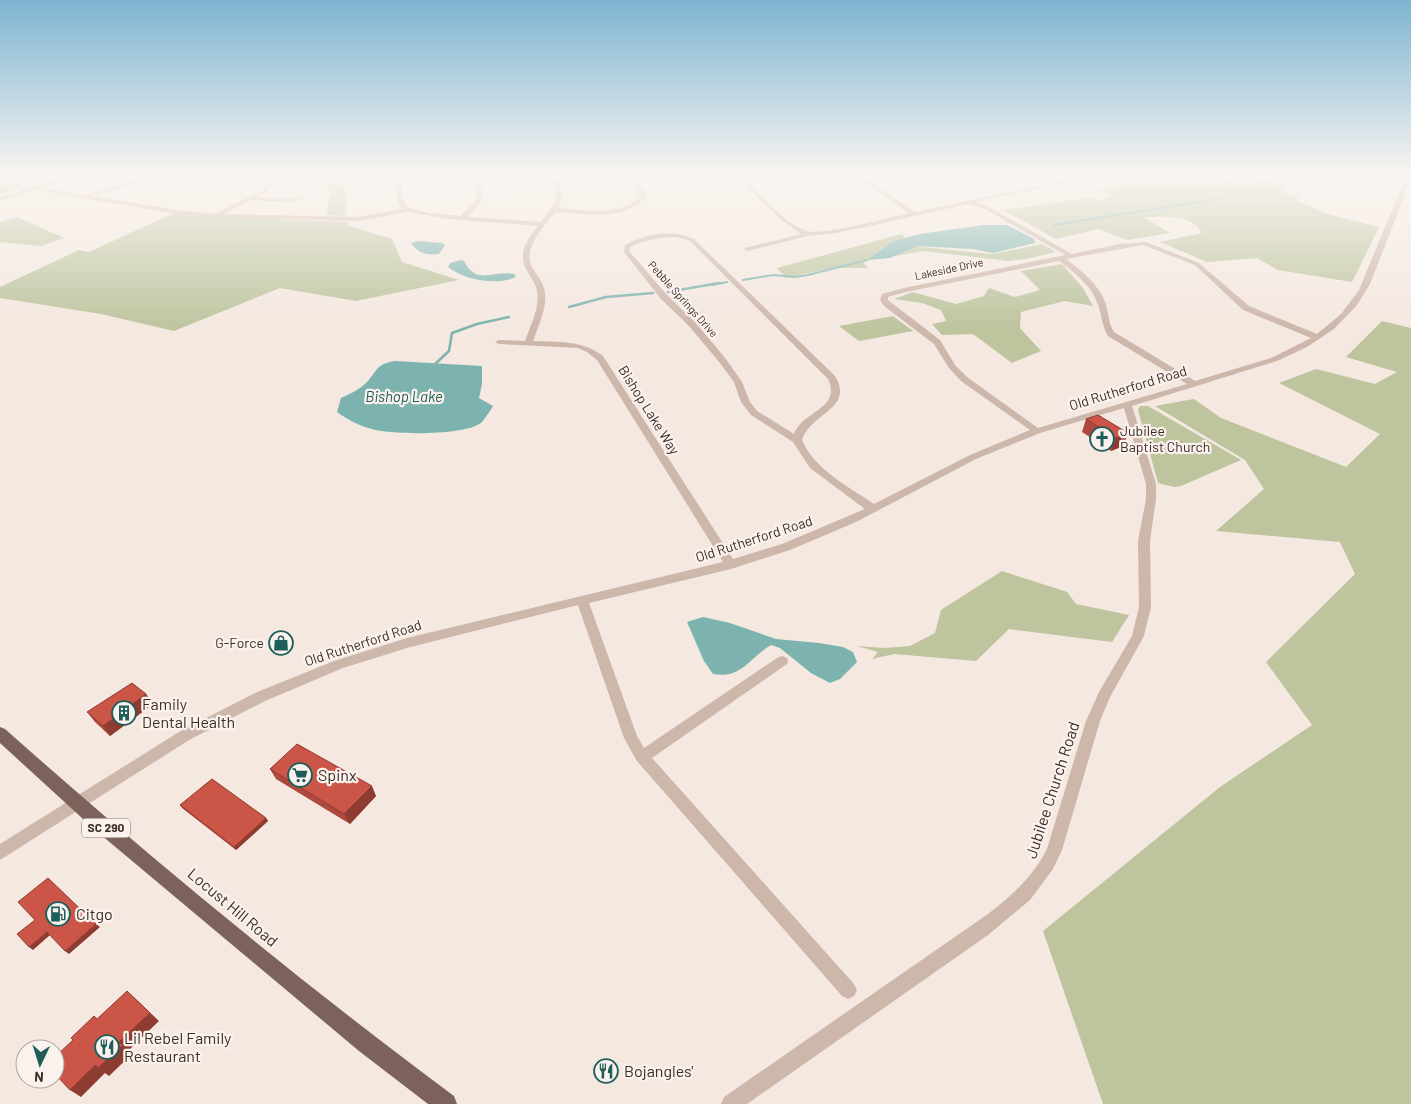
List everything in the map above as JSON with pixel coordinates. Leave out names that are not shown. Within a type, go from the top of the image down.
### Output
[{"type":"main road","name":"Locust Hill Road","points":[[0,733],[77,803],[366,1044],[446,1104]]},
{"type":"street","points":[[528,343],[542,297],[540,286],[526,263],[526,252],[529,243],[539,228]]},
{"type":"street","points":[[794,228],[800,232],[808,234]]},
{"type":"street","points":[[747,249],[808,234],[849,228]]},
{"type":"street","points":[[1021,228],[1071,256]]},
{"type":"street","name":"Old Rutherford Road","points":[[0,853],[184,736],[234,709],[286,685],[339,664],[407,643],[731,565],[819,534],[873,509],[973,457],[1037,431],[1271,361],[1294,351],[1317,337],[1342,317],[1364,289],[1388,228]]},
{"type":"street","name":"Pebble Springs Drive","points":[[797,440],[802,428],[837,396],[838,387],[832,378],[692,240],[684,236],[673,235],[639,241],[627,246],[626,251],[664,297],[692,324],[723,361],[738,382],[751,409],[758,416],[797,440],[801,449],[814,466],[873,509]]},
{"type":"street","name":"Lakeside Drive","points":[[1037,431],[964,378],[952,366],[937,342],[887,304],[884,298],[889,294],[904,290],[1136,243],[1154,245],[1197,264],[1246,308],[1317,337]]},
{"type":"street","points":[[1060,258],[1069,264],[1098,295],[1106,327],[1111,334],[1194,384]]},
{"type":"street","name":"Bishop Lake Way","points":[[499,342],[579,346],[590,350],[600,358],[731,565]]},
{"type":"street","name":"Jubilee Church Road","points":[[730,1104],[923,971],[1022,899],[1047,866],[1054,850],[1093,721],[1104,696],[1138,636],[1145,607],[1144,541],[1151,499],[1151,484],[1127,404]]},
{"type":"street","points":[[582,601],[631,738],[642,757],[848,990]]},
{"type":"street","points":[[642,757],[782,661]]},
{"type":"green space","points":[[0,228],[41,228],[64,238],[41,246],[0,242]]},
{"type":"green space","points":[[142,228],[354,228],[392,239],[402,262],[459,280],[356,301],[280,288],[174,331],[101,314],[0,298],[0,287],[79,250],[89,252]]},
{"type":"green space","points":[[1035,228],[1161,228],[1170,233],[1127,240],[1099,229],[1056,239]]},
{"type":"green space","points":[[1197,228],[1379,228],[1352,282],[1278,270],[1257,258],[1207,262],[1160,242],[1202,233]]},
{"type":"green space","points":[[902,234],[910,246],[992,254],[1042,244],[1056,252],[1008,261],[924,251],[862,261],[868,268],[832,268],[786,278],[777,268]]},
{"type":"green space","points":[[1062,264],[1083,288],[1093,306],[1065,301],[1021,312],[1020,328],[1041,351],[1012,363],[973,334],[942,335],[932,324],[946,321],[941,310],[922,303],[894,299],[913,292],[956,304],[984,296],[989,288],[1015,297],[1040,290],[1021,271]]},
{"type":"green space","points":[[893,316],[913,331],[859,341],[839,326]]},
{"type":"green space","points":[[1382,321],[1411,328],[1411,1104],[1103,1104],[1043,931],[1220,787],[1312,725],[1266,662],[1355,574],[1340,542],[1216,531],[1264,489],[1245,460],[1155,406],[1194,399],[1221,418],[1346,467],[1380,434],[1279,383],[1316,369],[1375,384],[1397,372],[1346,357]]},
{"type":"green space","points":[[1140,406],[1148,406],[1241,460],[1181,486],[1174,487],[1158,483],[1138,410]]},
{"type":"green space","points":[[1002,571],[1067,592],[1076,604],[1129,615],[1112,642],[1009,629],[976,661],[894,654],[872,659],[878,652],[857,646],[884,648],[910,646],[935,633],[941,610]]},
{"type":"water","points":[[965,228],[1012,228],[1034,239],[1035,243],[993,253],[973,249],[917,246],[890,258],[867,260],[894,241],[920,234]]},
{"type":"water","points":[[419,241],[442,243],[445,245],[439,254],[427,254],[417,250],[411,243]]},
{"type":"water","points":[[461,260],[474,273],[480,275],[506,273],[514,274],[516,277],[500,281],[481,280],[455,272],[448,267],[450,263]]},
{"type":"water","name":"Bishop Lake","points":[[395,361],[482,366],[482,384],[479,398],[493,406],[482,422],[474,427],[429,433],[372,429],[345,418],[337,412],[341,398],[362,386],[381,365]]},
{"type":"water","points":[[703,617],[730,623],[776,639],[843,647],[853,652],[857,662],[840,679],[830,683],[811,673],[780,648],[771,645],[738,670],[723,675],[713,674],[704,661],[687,622]]},
{"type":"building","points":[[1098,415],[1128,433],[1116,438],[1086,419]]},
{"type":"building","points":[[132,683],[146,694],[103,726],[87,712]]},
{"type":"building","points":[[297,744],[372,786],[344,814],[270,769]]},
{"type":"building","points":[[212,779],[266,818],[234,847],[180,805]]},
{"type":"building","name":"Citgo","points":[[48,878],[96,924],[65,951],[47,932],[29,947],[17,934],[35,920],[18,902]]},
{"type":"building","name":"Lil Rebel Family Restaurant","points":[[127,991],[150,1013],[119,1042],[123,1045],[98,1068],[95,1065],[70,1090],[65,1085],[65,1048],[73,1040],[71,1038],[94,1016],[97,1019]]},
{"type":"waterway","points":[[743,280],[773,275],[795,277],[808,275],[867,260]]},
{"type":"waterway","points":[[712,285],[727,282]]},
{"type":"waterway","points":[[668,292],[719,283]]},
{"type":"waterway","points":[[569,307],[606,297],[653,293]]},
{"type":"waterway","points":[[435,364],[449,351],[452,333],[477,324],[509,317]]},
{"type":"place","name":"Jubilee Baptist Church","points":[[1102,439]]},
{"type":"place","name":"G-Force","points":[[281,643]]},
{"type":"place","name":"Family Dental Health","points":[[124,713]]},
{"type":"place","name":"Spinx","points":[[300,775]]},
{"type":"place","name":"Citgo","points":[[58,914]]},
{"type":"place","name":"Lil Rebel Family Restaurant","points":[[107,1047]]},
{"type":"place","name":"Bojangles'","points":[[606,1071]]}]
